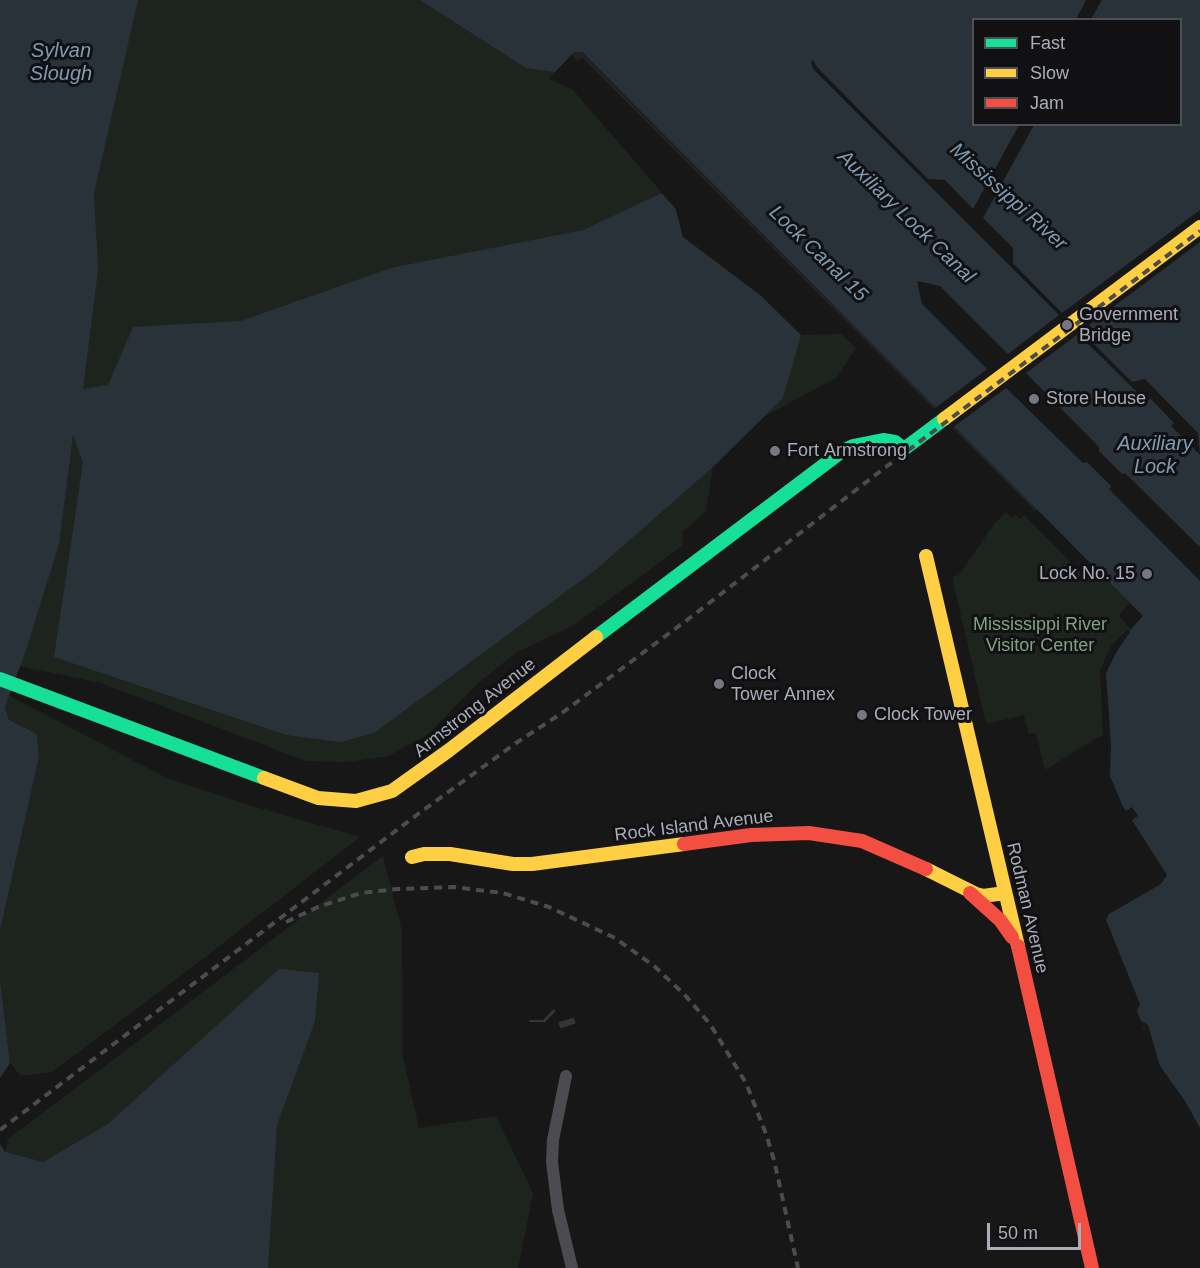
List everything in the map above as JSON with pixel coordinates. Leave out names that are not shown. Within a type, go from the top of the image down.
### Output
[{"type":"street","name":"Armstrong Avenue","points":[[0,679],[318,798],[356,801],[389,792],[399,788],[448,752],[841,452],[854,446],[883,440],[895,442],[904,449],[1200,227]]},
{"type":"street","name":"Rodman Avenue","points":[[926,556],[1092,1268]]},
{"type":"street","name":"Rock Island Avenue","points":[[412,857],[424,854],[450,854],[513,864],[531,864],[751,835],[809,833],[862,841],[913,862],[983,896],[1005,893]]},
{"type":"street","points":[[965,889],[1000,920],[1017,943]]},
{"type":"street","points":[[566,1076],[553,1140],[552,1162],[558,1210],[572,1268]]},
{"type":"shaded area","points":[[581,52],[1038,509],[1035,511],[582,58],[577,61],[571,54]]},
{"type":"green space","points":[[109,0],[481,0],[571,54],[549,79],[573,90],[676,209],[598,568],[713,467],[706,511],[683,532],[682,546],[574,625],[517,652],[479,682],[427,735],[388,756],[348,762],[306,761],[101,683],[19,666]]},
{"type":"green space","points":[[841,334],[856,348],[836,378],[765,416],[734,446],[801,335]]},
{"type":"green space","name":"Mississippi River Visitor Center","points":[[1006,512],[1011,518],[1015,515],[1020,519],[1024,515],[1084,576],[1094,567],[1130,603],[1119,615],[1131,630],[1114,648],[1106,735],[1098,737],[1045,770],[1036,733],[1029,734],[1024,715],[986,724],[952,577],[959,575],[994,524]]},
{"type":"green space","points":[[8,695],[167,778],[249,805],[360,837],[52,1072],[21,1076],[10,1063],[0,980],[0,931],[39,757],[37,734],[9,720],[5,707]]},
{"type":"green space","points":[[383,856],[402,931],[403,1057],[419,1128],[496,1116],[533,1193],[518,1268],[22,1268],[5,1152],[8,1139]]},
{"type":"water","name":"Sylvan Slough","points":[[0,0],[138,0],[94,193],[98,270],[83,389],[108,385],[133,327],[241,321],[391,268],[583,230],[662,193],[676,209],[683,237],[725,256],[797,319],[801,335],[783,398],[713,467],[598,568],[374,733],[341,742],[287,735],[54,657],[83,463],[73,434],[59,544],[26,650],[5,707],[9,720],[37,734],[39,757],[0,931]]},
{"type":"water","points":[[420,0],[1200,0],[1200,1132],[1160,1072],[1137,1011],[1140,1004],[1102,910],[1159,880],[1159,862],[1122,810],[1108,777],[1103,671],[1114,648],[1143,616],[582,52],[574,52],[555,72],[526,68]]},
{"type":"water","points":[[279,969],[319,973],[315,1021],[277,1125],[268,1268],[0,1268],[0,1144],[5,1152],[43,1162],[108,1124]]},
{"type":"water","points":[[0,980],[10,1063],[0,1078]]},
{"type":"pier","points":[[1086,0],[1102,0],[1092,18],[1077,18]]},
{"type":"pier","points":[[813,60],[817,67],[928,179],[945,180],[973,209],[1018,126],[1033,126],[983,218],[1013,248],[1013,263],[1062,313],[1200,210],[1200,242],[1081,331],[1132,382],[1145,379],[1198,433],[1200,455],[1171,426],[1174,423],[1151,399],[1145,400],[1078,334],[1026,373],[1099,447],[1099,451],[1122,474],[1125,473],[1200,547],[1200,581],[1109,489],[1111,486],[1087,462],[1083,463],[1006,388],[952,428],[744,219],[934,409],[987,369],[922,304],[917,281],[940,286],[1008,354],[1059,315],[813,69],[811,62]]},
{"type":"pier","points":[[659,190],[664,190],[678,208],[685,235],[726,254],[799,317],[804,332],[801,335],[760,295],[683,237],[676,209]]},
{"type":"pier","points":[[1128,629],[1130,632],[1106,673],[1111,745],[1110,776],[1123,807],[1126,811],[1132,807],[1138,816],[1132,820],[1167,875],[1161,884],[1109,914],[1105,922],[1100,907],[1156,878],[1156,863],[1119,812],[1105,777],[1100,671],[1111,646]]},
{"type":"pier","points":[[1139,1022],[1148,1025],[1160,1066],[1185,1101],[1200,1128],[1200,1135],[1160,1078],[1147,1046],[1144,1027],[1140,1027]]},
{"type":"tunnel","points":[[566,1020],[568,1026]]},
{"type":"railway","points":[[0,1130],[418,814],[516,743],[562,713],[691,617],[1200,231]]},
{"type":"railway","points":[[286,922],[318,907],[361,893],[454,887],[503,893],[549,907],[615,938],[654,966],[684,994],[710,1024],[746,1083],[774,1160],[798,1268]]},
{"type":"traffic: fast","points":[[596,637],[841,452],[853,446],[883,440],[895,442],[904,449],[944,419]]},
{"type":"traffic: fast","points":[[0,679],[264,778]]},
{"type":"traffic: slow","points":[[944,419],[1200,227]]},
{"type":"traffic: slow","points":[[926,556],[1018,946]]},
{"type":"traffic: slow","points":[[264,778],[318,798],[356,801],[392,791],[448,751],[596,637]]},
{"type":"traffic: slow","points":[[412,857],[424,854],[450,854],[513,864],[532,864],[684,844]]},
{"type":"traffic: slow","points":[[926,869],[976,894],[983,896],[1005,893]]},
{"type":"traffic: jam","points":[[684,844],[751,835],[809,833],[862,841],[926,869]]},
{"type":"traffic: jam","points":[[970,893],[1000,920],[1012,937]]},
{"type":"traffic: jam","points":[[1018,946],[1092,1268]]},
{"type":"place","name":"Government Bridge","points":[[1067,325]]},
{"type":"place","name":"Store House","points":[[1034,399]]},
{"type":"place","name":"Fort Armstrong","points":[[775,451]]},
{"type":"place","name":"Lock No. 15","points":[[1147,574]]},
{"type":"place","name":"Clock Tower Annex","points":[[719,684]]},
{"type":"place","name":"Clock Tower","points":[[862,715]]},
{"type":"water label","name":"Mississippi River","points":[[1008,197]]},
{"type":"water label","name":"Auxiliary Lock Canal","points":[[906,217]]},
{"type":"water label","name":"Lock Canal 15","points":[[818,254]]},
{"type":"water label","name":"Auxiliary Lock","points":[[1155,456]]}]
